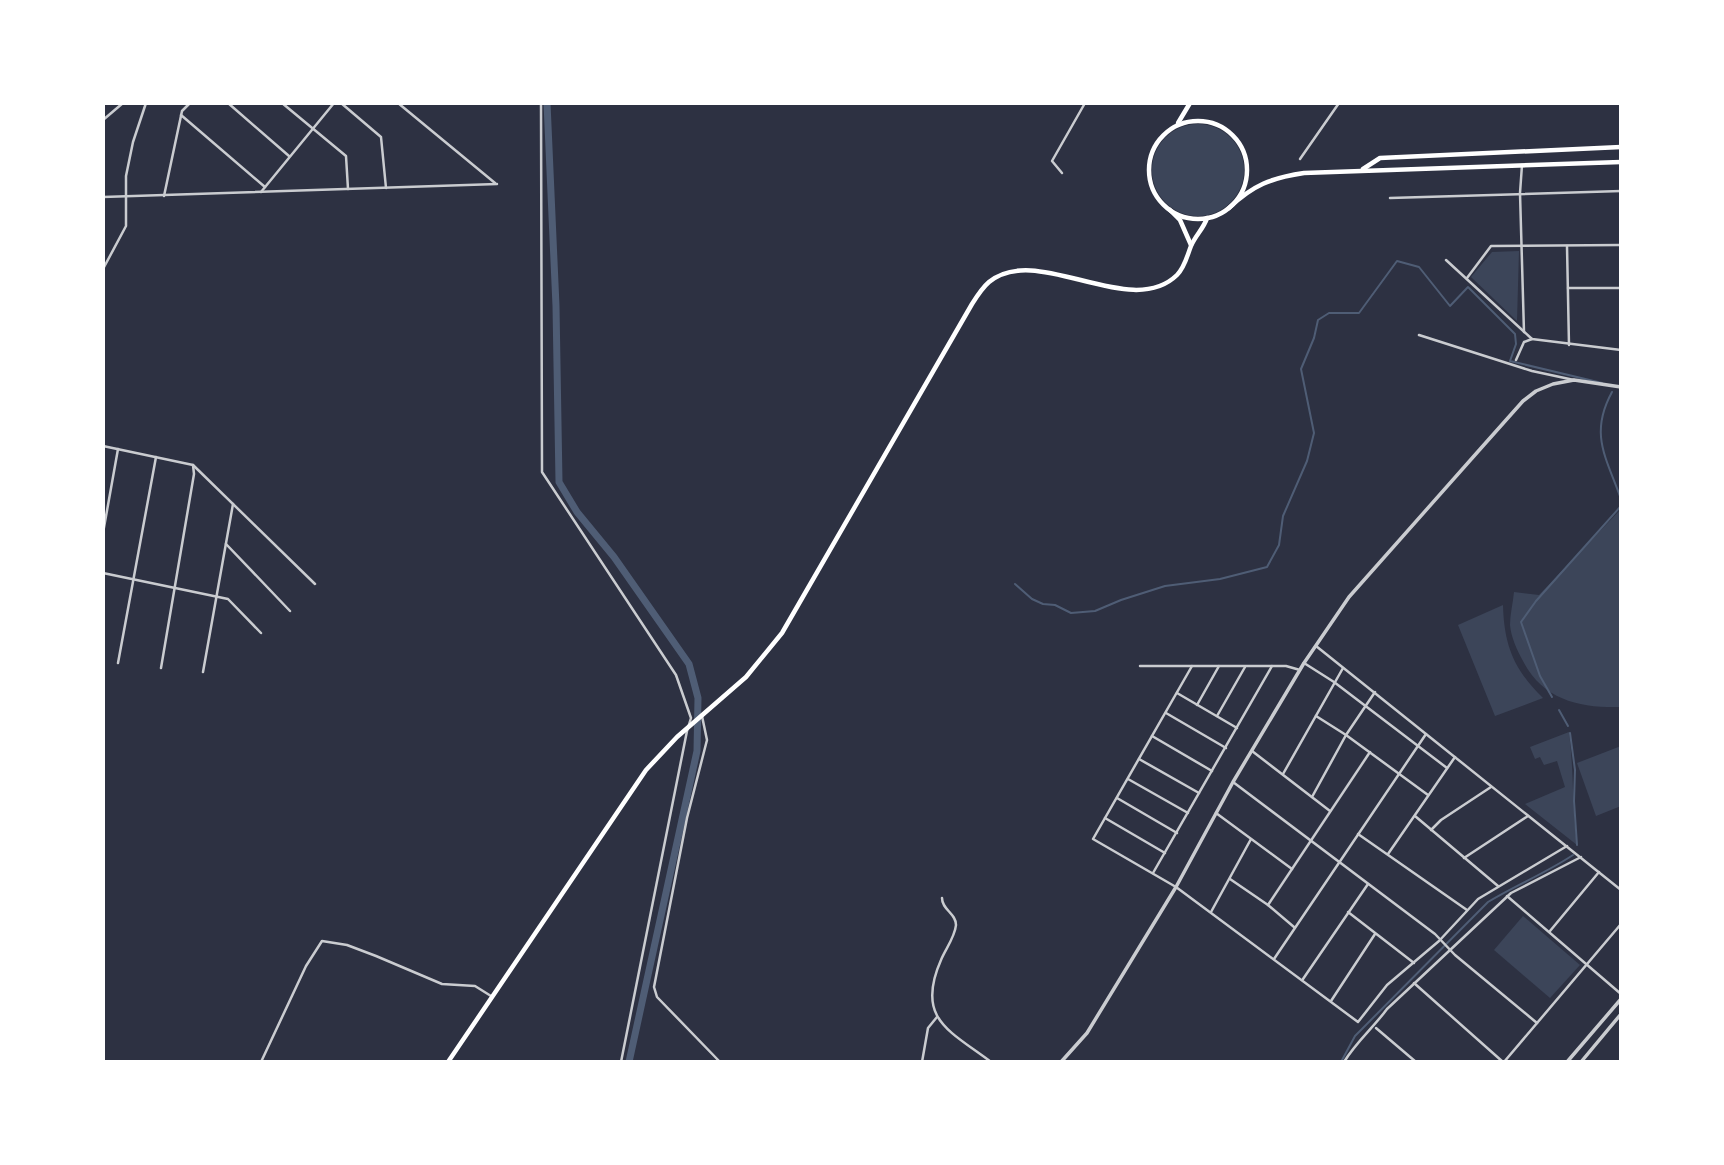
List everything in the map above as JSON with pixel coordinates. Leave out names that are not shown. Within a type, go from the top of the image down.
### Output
[{"type":"main road","points":[[1190,103],[1182,120],[1155,146],[1149,163],[1153,189],[1180,220],[1191,246]]},
{"type":"main road","points":[[1174,127],[1191,121],[1209,122],[1226,129],[1239,142],[1246,159],[1246,177],[1240,194],[1229,208]]},
{"type":"main road","points":[[1361,171],[1380,158],[1621,147]]},
{"type":"main road","points":[[1170,210],[1184,217],[1207,218],[1229,208],[1255,186],[1284,176],[1621,162]]},
{"type":"main road","points":[[448,1062],[625,799],[661,753],[746,677],[782,633],[972,304],[988,282],[1004,274],[1031,271],[1148,289],[1167,282],[1178,274],[1207,218]]},
{"type":"street","points":[[103,120],[123,103]]},
{"type":"street","points":[[103,269],[125,230],[127,221],[124,197],[133,142],[146,103]]},
{"type":"street","points":[[164,196],[181,115],[190,103]]},
{"type":"street","points":[[228,103],[290,157]]},
{"type":"street","points":[[282,103],[346,156],[348,189]]},
{"type":"street","points":[[261,192],[334,103]]},
{"type":"street","points":[[341,103],[381,137],[386,188]]},
{"type":"street","points":[[103,197],[497,184],[398,103]]},
{"type":"street","points":[[541,103],[542,472],[676,675],[691,718],[621,1062]]},
{"type":"street","points":[[1062,173],[1052,161],[1085,103]]},
{"type":"street","points":[[1300,159],[1339,103]]},
{"type":"street","points":[[181,115],[265,187]]},
{"type":"street","points":[[1522,165],[1520,193],[1524,332]]},
{"type":"street","points":[[1390,198],[1621,191]]},
{"type":"street","points":[[1567,245],[1569,345]]},
{"type":"street","points":[[1467,278],[1491,246],[1621,245]]},
{"type":"street","points":[[1446,260],[1532,339]]},
{"type":"street","points":[[1568,288],[1621,288]]},
{"type":"street","points":[[1419,335],[1532,371],[1621,387]]},
{"type":"street","points":[[1516,360],[1524,342],[1532,339],[1621,350]]},
{"type":"street","points":[[1061,1062],[1087,1033],[1177,887],[1233,782],[1304,663],[1349,597],[1523,401],[1545,387],[1574,380]]},
{"type":"street","points":[[103,446],[193,465],[315,584]]},
{"type":"street","points":[[103,533],[118,449]]},
{"type":"street","points":[[118,663],[156,457]]},
{"type":"street","points":[[161,668],[194,474],[193,465]]},
{"type":"street","points":[[203,672],[233,504]]},
{"type":"street","points":[[226,544],[290,611]]},
{"type":"street","points":[[103,573],[228,599],[261,633]]},
{"type":"street","points":[[1317,646],[1621,890]]},
{"type":"street","points":[[1304,663],[1334,682],[1447,768]]},
{"type":"street","points":[[1140,666],[1286,666],[1300,670]]},
{"type":"street","points":[[1192,666],[1093,839],[1177,887],[1359,1022],[1387,985],[1440,942],[1478,899],[1566,846]]},
{"type":"street","points":[[1197,705],[1219,666]]},
{"type":"street","points":[[1217,716],[1245,666]]},
{"type":"street","points":[[1153,873],[1272,666]]},
{"type":"street","points":[[1283,774],[1343,668]]},
{"type":"street","points":[[1312,797],[1346,735],[1375,692]]},
{"type":"street","points":[[1177,693],[1237,728]]},
{"type":"street","points":[[1166,713],[1226,748]]},
{"type":"street","points":[[701,716],[706,727],[707,740],[687,818],[654,987],[657,997],[720,1062]]},
{"type":"street","points":[[1316,716],[1429,795]]},
{"type":"street","points":[[1274,959],[1426,734]]},
{"type":"street","points":[[1152,736],[1212,771]]},
{"type":"street","points":[[1252,751],[1330,811]]},
{"type":"street","points":[[1268,905],[1370,752]]},
{"type":"street","points":[[1388,854],[1455,757]]},
{"type":"street","points":[[1139,759],[1199,793]]},
{"type":"street","points":[[1128,779],[1188,813]]},
{"type":"street","points":[[1233,782],[1435,934],[1440,942],[1537,1023]]},
{"type":"street","points":[[1431,830],[1441,820],[1491,786]]},
{"type":"street","points":[[1117,798],[1177,833]]},
{"type":"street","points":[[1216,813],[1292,869]]},
{"type":"street","points":[[1415,815],[1498,886]]},
{"type":"street","points":[[1464,858],[1528,816]]},
{"type":"street","points":[[1105,818],[1165,853]]},
{"type":"street","points":[[1359,834],[1467,910]]},
{"type":"street","points":[[1211,912],[1251,839]]},
{"type":"street","points":[[1344,1062],[1350,1051],[1374,1027],[1387,1009],[1448,948],[1507,896],[1581,857]]},
{"type":"street","points":[[1550,932],[1599,872]]},
{"type":"street","points":[[1229,878],[1294,927]]},
{"type":"street","points":[[1302,980],[1367,884]]},
{"type":"street","points":[[1507,896],[1621,997],[1567,1062]]},
{"type":"street","points":[[942,898],[943,907],[956,923],[939,964],[932,993],[937,1017],[943,1026],[991,1062]]},
{"type":"street","points":[[1348,912],[1414,964]]},
{"type":"street","points":[[1414,982],[1504,1062],[1621,924]]},
{"type":"street","points":[[1331,1001],[1376,933]]},
{"type":"street","points":[[261,1062],[306,966],[322,941],[346,945],[442,984],[475,986],[492,997]]},
{"type":"street","points":[[1581,1062],[1621,1014]]},
{"type":"street","points":[[922,1062],[928,1028],[937,1017]]},
{"type":"street","points":[[1374,1027],[1416,1062]]},
{"type":"shaded area","points":[[1198,124],[1216,127],[1231,137],[1241,152],[1244,170],[1241,188],[1231,203],[1216,213],[1198,216],[1180,213],[1165,203],[1155,188],[1152,170],[1155,152],[1165,137],[1180,127]]},
{"type":"shaded area","points":[[1519,251],[1517,321],[1471,277],[1492,252]]},
{"type":"shaded area","points":[[1621,509],[1621,707],[1591,706],[1552,693],[1531,674],[1515,643],[1510,625],[1514,592],[1539,595]]},
{"type":"shaded area","points":[[1503,605],[1512,656],[1533,688],[1543,698],[1495,716],[1458,625]]},
{"type":"shaded area","points":[[1569,732],[1577,845],[1525,804],[1565,787],[1557,761],[1544,765],[1540,757],[1535,759],[1530,747]]},
{"type":"shaded area","points":[[1621,746],[1621,806],[1596,816],[1577,763]]},
{"type":"shaded area","points":[[1523,916],[1580,965],[1550,998],[1494,950]]},
{"type":"waterway","points":[[547,103],[556,306],[559,482],[577,512],[614,557],[689,664],[698,698],[697,751],[629,1062]]},
{"type":"waterway","points":[[1015,584],[1032,599],[1055,605],[1071,613],[1095,611],[1165,586],[1220,579],[1267,567],[1279,545],[1283,516],[1307,461],[1314,433],[1301,369],[1314,338],[1318,320],[1329,313],[1359,313],[1397,261],[1419,267],[1450,306],[1468,287],[1515,334],[1516,344],[1510,361],[1602,383]]},
{"type":"waterway","points":[[1612,392],[1602,421],[1602,446],[1621,499]]},
{"type":"waterway","points":[[1552,697],[1540,676],[1521,622],[1536,601],[1621,506]]},
{"type":"waterway","points":[[1559,710],[1568,726]]},
{"type":"waterway","points":[[1570,733],[1575,770],[1577,845]]},
{"type":"waterway","points":[[1341,1062],[1355,1036],[1488,902],[1573,855]]}]
